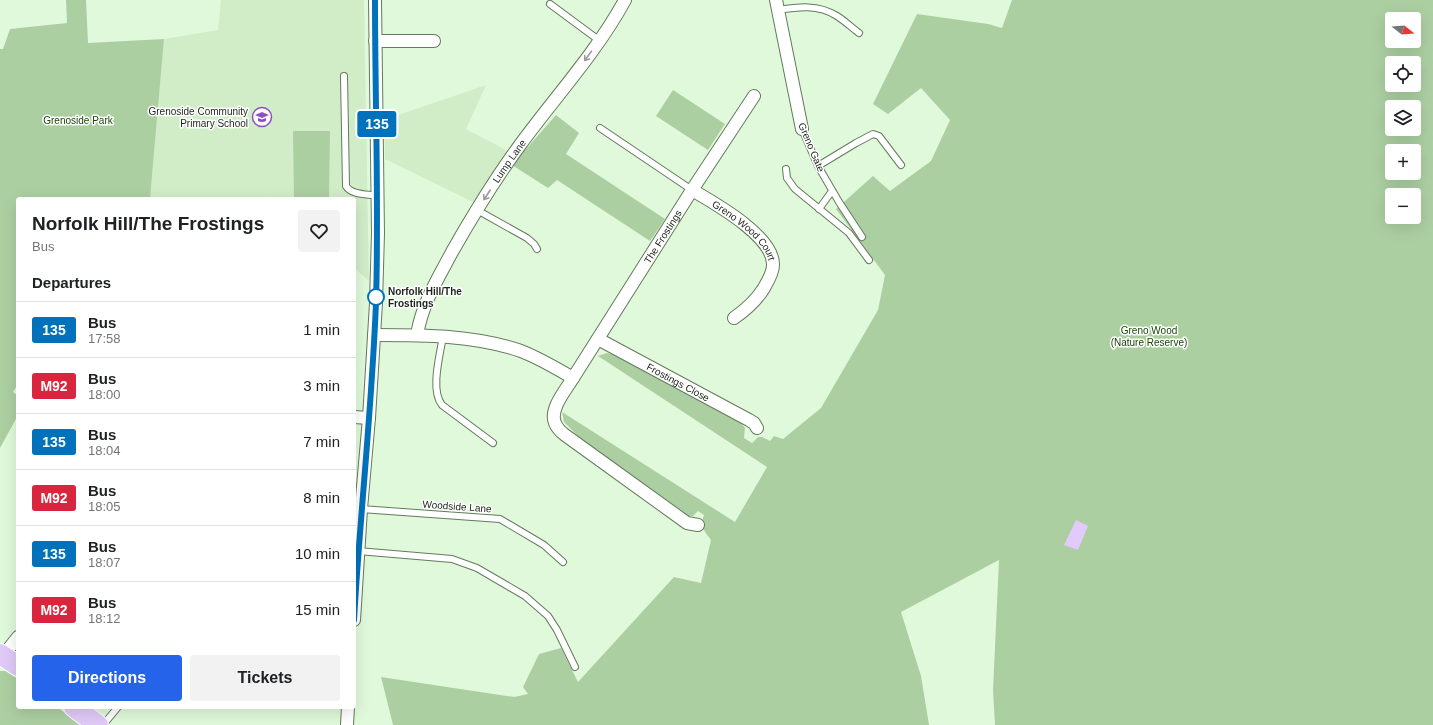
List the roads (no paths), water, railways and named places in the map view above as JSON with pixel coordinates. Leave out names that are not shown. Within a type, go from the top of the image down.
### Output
[{"type":"highway","points":[[77,709],[98,725]]},
{"type":"street","points":[[356,586],[369,418],[378,233],[375,0]]},
{"type":"street","name":"Lump Lane","points":[[417,335],[419,318],[426,301],[477,210],[520,144],[600,41],[625,0]]},
{"type":"street","name":"Greno Gate","points":[[777,5],[802,129]]},
{"type":"street","points":[[375,41],[434,41]]},
{"type":"street","name":"The Frostings","points":[[698,526],[687,523],[565,435],[555,425],[554,420],[556,406],[573,378],[692,190],[754,96]]},
{"type":"street","name":"Greno Wood Court","points":[[692,190],[743,222],[756,233],[772,258],[772,272],[756,300],[747,309],[734,318]]},
{"type":"street","points":[[374,335],[443,336],[473,340],[521,351],[545,361],[573,378]]},
{"type":"street","name":"Frostings Close","points":[[598,339],[749,420],[754,423],[757,428]]},
{"type":"street","points":[[356,417],[369,418]]},
{"type":"street","points":[[7,659],[16,641]]},
{"type":"street","points":[[347,725],[348,709]]},
{"type":"lane","points":[[550,4],[600,41]]},
{"type":"lane","points":[[777,5],[817,8],[837,16],[860,33]]},
{"type":"lane","points":[[344,76],[346,186],[348,190],[352,192],[377,196]]},
{"type":"lane","points":[[600,128],[692,190]]},
{"type":"lane","name":"Greno Gate","points":[[802,129],[818,166],[832,191],[862,237]]},
{"type":"lane","points":[[818,166],[873,134],[879,136],[901,165]]},
{"type":"lane","points":[[786,169],[787,178],[794,189],[849,233],[869,260]]},
{"type":"lane","points":[[819,209],[832,191]]},
{"type":"lane","points":[[477,210],[527,238],[537,249]]},
{"type":"lane","points":[[443,336],[436,383],[439,400],[442,405],[493,443]]},
{"type":"lane","name":"Woodside Lane","points":[[361,509],[500,519],[544,545],[563,562]]},
{"type":"lane","points":[[358,551],[452,559],[477,568],[525,596],[548,616],[558,630],[575,667]]},
{"type":"lane","points":[[103,725],[116,709]]},
{"type":"place","name":"Grenoside Community Primary School","points":[[262,117]]},
{"type":"place","name":"Norfolk Hill/The Frostings","points":[[376,297]]},
{"type":"park label","name":"Grenoside Park","points":[[78,120]]},
{"type":"park label","name":"Greno Wood (Nature Reserve)","points":[[1149,336]]}]
